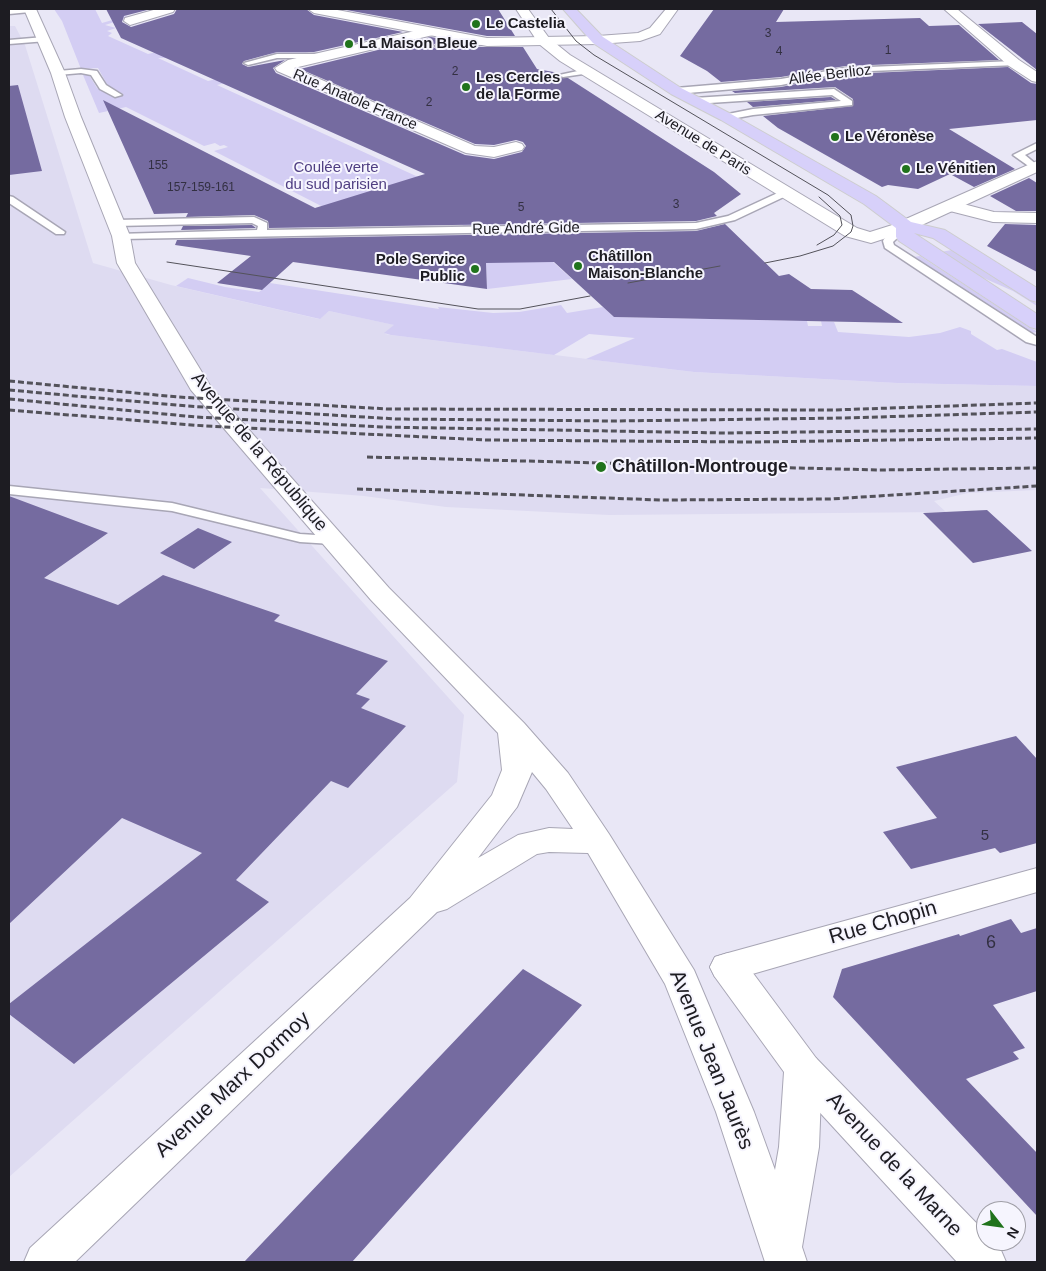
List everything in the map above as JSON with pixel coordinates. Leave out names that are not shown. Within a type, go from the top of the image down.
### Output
[{"type":"main road","name":"Avenue de Paris","points":[[569,9],[598,40],[676,91],[726,117],[870,200],[905,226],[905,237],[1037,323]]},
{"type":"main road","points":[[905,226],[939,234],[1037,296]]},
{"type":"street","name":"Avenue de la République","points":[[30,9],[58,73],[73,117],[119,230],[126,263],[202,390],[380,594],[513,730],[556,782]]},
{"type":"street","points":[[130,21],[169,9]]},
{"type":"street","points":[[314,9],[487,42],[598,40],[647,36],[655,31],[672,9]]},
{"type":"street","name":"Avenue de Paris","points":[[522,9],[544,41],[587,71],[841,227],[871,238],[905,226]]},
{"type":"street","points":[[950,9],[1014,63],[1037,78]]},
{"type":"street","name":"Rue Anatole France","points":[[428,32],[293,63],[282,68],[472,150],[494,152],[516,147]]},
{"type":"street","points":[[905,226],[952,206],[1035,166]]},
{"type":"street","points":[[952,206],[993,217],[1037,218]]},
{"type":"street","name":"Avenue Marx Dormoy","points":[[45,1262],[422,908],[506,799],[517,770],[513,730]]},
{"type":"street","name":"Avenue Jean Jaurès","points":[[556,782],[598,842],[681,980],[735,1112],[784,1255]]},
{"type":"street","name":"Avenue Marx Dormoy","points":[[422,908],[529,843],[549,840],[598,842]]},
{"type":"street","name":"Rue Chopin","points":[[803,1068],[728,967],[1037,880]]},
{"type":"street","name":"Avenue Jean Jaurès","points":[[784,1255],[799,1146],[803,1068]]},
{"type":"street","name":"Avenue de la Marne","points":[[803,1068],[985,1262]]},
{"type":"lane","points":[[9,12],[30,9]]},
{"type":"lane","points":[[9,42],[44,39]]},
{"type":"lane","points":[[439,46],[487,42]]},
{"type":"lane","points":[[248,63],[277,56],[322,56]]},
{"type":"lane","name":"Allée Berlioz","points":[[676,91],[781,82],[832,74],[845,70],[1014,63]]},
{"type":"lane","points":[[58,73],[82,71],[94,73],[103,87],[118,95]]},
{"type":"lane","points":[[563,75],[587,71]]},
{"type":"lane","points":[[694,101],[834,92],[850,103],[753,112],[726,117]]},
{"type":"lane","points":[[1035,166],[1018,155],[1037,146]]},
{"type":"lane","name":"Rue André Gide","points":[[119,230],[261,234],[696,226],[731,218],[784,193]]},
{"type":"lane","points":[[9,199],[60,232]]},
{"type":"lane","points":[[905,226],[888,241],[888,246],[1030,339],[1037,341]]},
{"type":"lane","points":[[9,490],[172,508],[300,538],[332,540]]},
{"type":"shaded area","points":[[9,26],[15,26],[25,45],[93,263],[171,285],[319,319],[329,311],[395,325],[385,334],[391,335],[694,372],[897,383],[1037,386],[1037,490],[968,493],[934,501],[946,512],[609,515],[446,507],[364,496],[260,488],[464,715],[457,782],[9,1177]]},
{"type":"green space","name":"Coulée verte du sud parisien","points":[[54,9],[95,9],[102,23],[126,16],[130,17],[105,25],[116,28],[107,31],[112,33],[108,36],[148,54],[205,41],[327,47],[306,53],[158,58],[208,81],[261,68],[269,72],[217,85],[486,208],[522,234],[572,279],[487,289],[486,263],[472,235],[447,209],[331,211],[214,151],[228,147],[224,145],[220,146],[215,143],[204,146],[126,107],[99,113],[83,75],[89,75],[97,88],[113,96],[123,94],[108,86],[98,68],[81,69],[62,21]]},
{"type":"green space","points":[[952,250],[1037,304],[1037,306],[1013,291],[979,276],[940,252]]},
{"type":"green space","points":[[920,256],[1037,332],[1030,333],[914,257]]},
{"type":"green space","points":[[188,278],[225,287],[259,292],[270,283],[439,309],[438,307],[493,313],[519,312],[561,305],[567,313],[603,307],[614,317],[807,321],[808,326],[822,326],[821,321],[834,322],[838,332],[909,337],[940,333],[960,327],[971,331],[971,334],[997,350],[1002,349],[1037,362],[1037,386],[897,383],[694,372],[586,359],[635,338],[589,334],[554,355],[391,335],[384,333],[394,325],[329,311],[320,319],[176,286]]},
{"type":"building","points":[[106,9],[151,9],[124,16],[122,22],[131,27],[174,14],[177,9],[306,9],[314,15],[403,32],[314,52],[277,52],[244,61],[242,64],[248,67],[285,60],[273,68],[276,73],[465,155],[494,159],[522,152],[526,146],[523,142],[516,140],[494,145],[475,144],[300,69],[431,37],[451,41],[434,44],[433,47],[439,50],[480,47],[523,47],[537,69],[559,73],[557,74],[558,77],[568,78],[714,172],[741,194],[714,213],[717,216],[696,221],[269,228],[268,221],[254,215],[186,217],[188,213],[154,214],[103,100],[315,208],[425,174],[121,38]]},
{"type":"building","name":"Le Castelia","points":[[341,9],[498,9],[515,36],[487,36]]},
{"type":"building","points":[[714,9],[784,9],[776,22],[920,18],[929,26],[959,25],[999,60],[845,66],[781,77],[721,82],[707,71],[680,56]]},
{"type":"building","points":[[1022,22],[1037,34],[1037,70],[978,24]]},
{"type":"building","points":[[1008,67],[1031,83],[1037,84],[1037,120],[949,129],[1015,169],[974,187],[950,174],[918,189],[888,185],[882,187],[778,128],[763,116],[853,106],[853,99],[835,87],[735,93],[732,91],[781,87],[846,74]]},
{"type":"building","points":[[18,85],[42,171],[9,175],[9,86]]},
{"type":"building","points":[[831,97],[836,100],[753,107],[747,102]]},
{"type":"building","points":[[1029,178],[1037,183],[1037,211],[1016,211],[990,196]]},
{"type":"building","points":[[725,224],[779,276],[789,274],[811,289],[852,290],[903,323],[614,317],[554,262],[486,263],[487,289],[293,262],[262,290],[217,283],[251,256],[175,245],[177,240],[696,231]]},
{"type":"building","points":[[1005,224],[1037,225],[1037,272],[987,246]]},
{"type":"building","points":[[252,225],[256,228],[181,230],[183,226]]},
{"type":"building","points":[[9,496],[108,533],[44,578],[118,605],[163,575],[280,615],[274,621],[388,661],[356,694],[370,699],[361,708],[406,726],[348,788],[331,781],[236,880],[269,902],[74,1064],[9,1014],[9,1004],[202,853],[122,818],[9,924]]},
{"type":"building","points":[[987,510],[1032,551],[973,563],[923,513]]},
{"type":"building","points":[[198,528],[232,542],[194,569],[160,553]]},
{"type":"building","points":[[1016,736],[1037,759],[1037,843],[1000,853],[995,848],[911,869],[883,832],[937,818],[896,767]]},
{"type":"building","points":[[1011,919],[1021,933],[1037,928],[1037,991],[993,1005],[1025,1048],[1013,1052],[1019,1059],[966,1079],[1037,1153],[1037,1216],[1026,1204],[1026,1201],[1023,1201],[833,997],[842,969],[959,934],[960,936]]},
{"type":"building","points":[[523,969],[582,1005],[352,1262],[244,1262]]},
{"type":"tram line","points":[[551,9],[576,41],[594,55],[828,195],[851,215],[853,226],[851,232],[833,246],[800,256],[765,263]]},
{"type":"tram line","points":[[817,245],[834,235],[842,225],[840,216],[819,197]]},
{"type":"tram line","points":[[167,262],[478,309],[520,309],[590,296]]},
{"type":"tram line","points":[[628,283],[720,266]]},
{"type":"railway","points":[[9,381],[178,397],[388,409],[833,410],[1037,403]]},
{"type":"railway","points":[[9,390],[187,406],[396,419],[615,421],[845,418],[1037,412]]},
{"type":"railway","points":[[9,399],[196,417],[382,427],[725,433],[1037,429]]},
{"type":"railway","points":[[9,410],[205,426],[486,440],[753,442],[1037,438]]},
{"type":"railway","points":[[367,457],[878,470],[1037,468]]},
{"type":"railway","points":[[357,489],[661,500],[830,499],[1037,486]]},
{"type":"place","name":"Le Castelia","points":[[476,24]]},
{"type":"place","name":"La Maison Bleue","points":[[349,44]]},
{"type":"place","name":"Les Cercles de la Forme","points":[[466,87]]},
{"type":"place","name":"Le Véronèse","points":[[835,137]]},
{"type":"place","name":"Le Vénitien","points":[[906,169]]},
{"type":"place","name":"Châtillon Maison-Blanche","points":[[578,266]]},
{"type":"place","name":"Pole Service Public","points":[[475,269]]},
{"type":"place","name":"Châtillon-Montrouge","points":[[601,467]]}]
